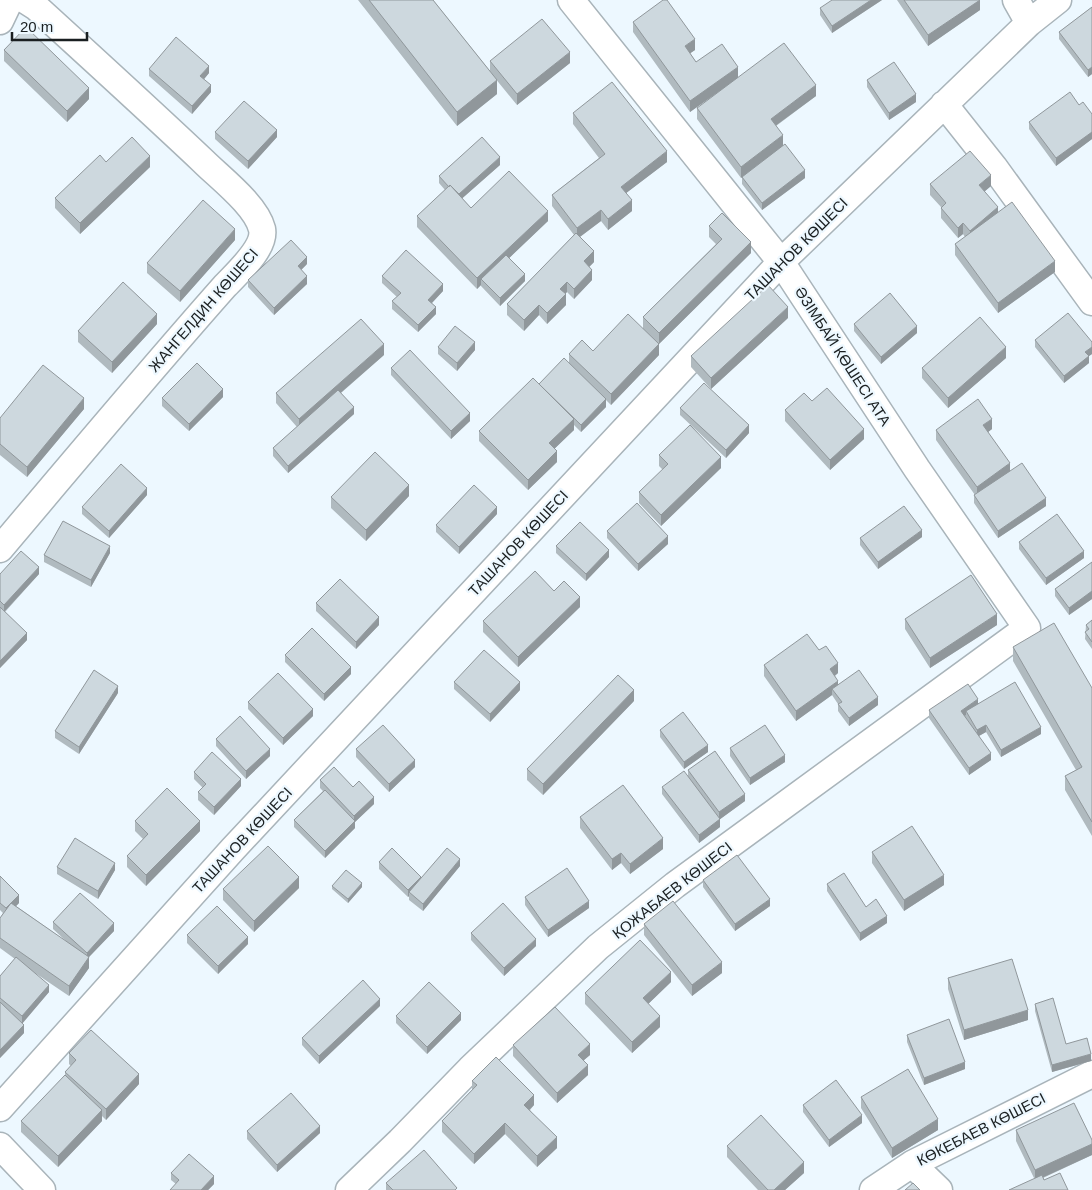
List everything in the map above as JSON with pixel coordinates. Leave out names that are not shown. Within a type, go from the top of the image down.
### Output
[{"type":"street","points":[[0,21],[10,0]]},
{"type":"street","name":"ЖАНГЕЛДИН КӨШЕСІ","points":[[0,549],[182,334],[250,257],[261,243],[262,230],[257,217],[242,199],[137,98],[26,0]]},
{"type":"street","name":"ӘЗІМБАЙ КӨШЕСІ АТА","points":[[571,0],[781,262],[917,469],[1027,628]]},
{"type":"street","points":[[1016,0],[1029,23]]},
{"type":"street","name":"ТАШАНОВ КӨШЕСІ","points":[[0,1108],[232,850],[781,262],[1029,23],[1058,0]]},
{"type":"street","points":[[944,104],[994,167],[1092,302]]},
{"type":"street","name":"ҚОЖАБАЕВ КӨШЕСІ","points":[[349,1190],[400,1142],[470,1069],[598,947],[675,885],[1027,628]]},
{"type":"street","name":"КӨКЕБАЕВ КӨШЕСІ","points":[[873,1190],[912,1164],[1092,1074]]},
{"type":"street","points":[[0,1146],[42,1190]]},
{"type":"street","points":[[912,1164],[939,1190]]},
{"type":"building","points":[[369,0],[433,0],[497,80],[457,112]]},
{"type":"building","points":[[663,0],[667,0],[695,39],[685,46],[696,62],[722,44],[738,67],[690,101],[633,22]]},
{"type":"building","points":[[832,0],[871,0],[832,26],[820,8]]},
{"type":"building","points":[[904,0],[980,0],[928,35]]},
{"type":"building","points":[[1092,7],[1092,67],[1088,70],[1059,32]]},
{"type":"building","points":[[542,19],[570,52],[517,94],[490,61]]},
{"type":"building","points":[[26,27],[89,88],[67,111],[4,50]]},
{"type":"building","points":[[176,37],[209,66],[200,76],[211,85],[192,106],[149,69]]},
{"type":"building","points":[[784,43],[816,85],[771,119],[783,135],[741,167],[697,108]]},
{"type":"building","points":[[894,62],[916,94],[889,113],[867,80]]},
{"type":"building","points":[[612,82],[667,151],[621,187],[632,200],[608,219],[601,210],[577,228],[552,195],[605,154],[573,113]]},
{"type":"building","points":[[1070,92],[1079,105],[1083,102],[1092,114],[1092,132],[1056,158],[1029,122]]},
{"type":"building","points":[[244,101],[277,130],[248,161],[215,132]]},
{"type":"building","points":[[132,137],[150,156],[80,223],[55,198],[100,155],[106,162]]},
{"type":"building","points":[[482,137],[500,157],[459,194],[439,176]]},
{"type":"building","points":[[785,144],[805,170],[762,203],[742,177]]},
{"type":"building","points":[[970,151],[991,175],[979,185],[998,207],[970,231],[963,223],[958,228],[941,208],[946,203],[930,184]]},
{"type":"building","points":[[509,171],[548,211],[477,278],[417,216],[450,185],[471,208]]},
{"type":"building","points":[[203,200],[235,229],[180,291],[147,263]]},
{"type":"building","points":[[1012,202],[1055,261],[998,303],[955,244]]},
{"type":"building","points":[[722,213],[751,242],[659,333],[643,317],[722,239],[709,226]]},
{"type":"building","points":[[576,233],[594,251],[584,261],[592,270],[574,289],[567,282],[560,289],[566,294],[547,313],[539,305],[524,320],[507,304]]},
{"type":"building","points":[[291,240],[307,257],[298,266],[307,276],[274,308],[248,280]]},
{"type":"building","points":[[406,250],[443,284],[428,300],[436,307],[418,325],[392,301],[401,293],[382,276]]},
{"type":"building","points":[[506,255],[525,274],[500,298],[481,279]]},
{"type":"building","points":[[123,282],[157,314],[112,362],[78,331]]},
{"type":"building","points":[[768,285],[788,307],[711,378],[691,356]]},
{"type":"building","points":[[890,293],[917,326],[881,357],[854,324]]},
{"type":"building","points":[[1068,313],[1092,342],[1092,347],[1085,352],[1089,356],[1064,376],[1035,340]]},
{"type":"building","points":[[628,314],[659,344],[611,394],[569,354],[582,340],[593,351]]},
{"type":"building","points":[[980,317],[1006,347],[948,398],[922,368]]},
{"type":"building","points":[[361,319],[384,344],[299,419],[276,393]]},
{"type":"building","points":[[455,326],[475,342],[457,363],[438,347]]},
{"type":"building","points":[[410,350],[470,413],[451,431],[391,368]]},
{"type":"building","points":[[564,358],[606,399],[581,425],[539,384]]},
{"type":"building","points":[[197,363],[223,389],[189,424],[162,398]]},
{"type":"building","points":[[43,365],[84,398],[27,467],[0,444],[0,418]]},
{"type":"building","points":[[533,378],[574,419],[549,443],[557,451],[528,480],[479,431]]},
{"type":"building","points":[[704,383],[749,425],[726,450],[680,408]]},
{"type":"building","points":[[827,388],[864,429],[830,460],[785,410],[804,393],[812,401]]},
{"type":"building","points":[[338,390],[354,407],[288,466],[273,448]]},
{"type":"building","points":[[978,399],[992,419],[983,425],[1010,463],[977,487],[936,430]]},
{"type":"building","points":[[690,425],[721,457],[661,515],[639,492],[668,464],[659,455]]},
{"type":"building","points":[[375,452],[409,485],[366,530],[331,497]]},
{"type":"building","points":[[1022,463],[1046,498],[998,531],[974,495]]},
{"type":"building","points":[[121,464],[147,488],[109,531],[82,507]]},
{"type":"building","points":[[474,485],[497,507],[459,547],[436,525]]},
{"type":"building","points":[[637,503],[668,536],[638,564],[607,531]]},
{"type":"building","points":[[904,506],[922,530],[878,562],[860,538]]},
{"type":"building","points":[[1057,514],[1084,551],[1046,578],[1019,542]]},
{"type":"building","points":[[63,521],[110,546],[91,580],[44,555]]},
{"type":"building","points":[[580,522],[609,550],[586,574],[556,546]]},
{"type":"building","points":[[21,551],[39,567],[4,605],[0,601],[0,574]]},
{"type":"building","points":[[1092,562],[1092,591],[1069,608],[1055,589]]},
{"type":"building","points":[[535,571],[554,591],[564,581],[580,597],[518,657],[483,621]]},
{"type":"building","points":[[971,575],[997,614],[930,658],[905,619]]},
{"type":"building","points":[[340,579],[379,617],[356,642],[316,603]]},
{"type":"building","points":[[0,607],[27,633],[0,661]]},
{"type":"building","points":[[1092,620],[1092,642],[1085,632],[1089,629],[1086,625]]},
{"type":"building","points":[[1054,623],[1092,688],[1092,822],[1065,776],[1082,767],[1013,647]]},
{"type":"building","points":[[312,628],[351,667],[324,694],[285,655]]},
{"type":"building","points":[[807,634],[819,650],[826,646],[838,663],[830,669],[838,681],[796,711],[764,665]]},
{"type":"building","points":[[484,650],[520,682],[490,714],[454,682]]},
{"type":"building","points":[[94,670],[118,686],[79,747],[55,731]]},
{"type":"building","points":[[859,670],[878,697],[849,718],[838,704],[842,702],[832,689]]},
{"type":"building","points":[[278,673],[313,709],[283,738],[248,702]]},
{"type":"building","points":[[618,675],[634,690],[543,784],[527,769]]},
{"type":"building","points":[[1015,682],[1041,727],[1001,750],[986,725],[977,730],[966,711]]},
{"type":"building","points":[[968,684],[978,699],[961,711],[991,753],[969,768],[929,710]]},
{"type":"building","points":[[683,712],[708,745],[684,762],[660,730]]},
{"type":"building","points":[[240,716],[270,749],[246,771],[216,739]]},
{"type":"building","points":[[383,725],[415,760],[389,784],[356,749]]},
{"type":"building","points":[[765,725],[785,755],[750,778],[730,748]]},
{"type":"building","points":[[715,751],[745,794],[719,812],[688,770]]},
{"type":"building","points":[[212,752],[241,779],[214,807],[198,792],[206,784],[194,772]]},
{"type":"building","points":[[334,767],[353,787],[359,781],[374,797],[354,816],[320,780]]},
{"type":"building","points":[[684,771],[720,819],[699,835],[662,787]]},
{"type":"building","points":[[623,785],[663,838],[630,864],[621,853],[612,859],[580,817]]},
{"type":"building","points":[[167,788],[200,821],[146,875],[127,856],[148,834],[135,821]]},
{"type":"building","points":[[325,790],[355,821],[325,851],[294,820]]},
{"type":"building","points":[[912,826],[944,875],[904,900],[872,852]]},
{"type":"building","points":[[75,838],[115,863],[98,891],[57,867]]},
{"type":"building","points":[[268,846],[299,877],[254,921],[223,889]]},
{"type":"building","points":[[392,848],[421,877],[408,890],[379,862]]},
{"type":"building","points":[[447,848],[460,859],[423,904],[409,892]]},
{"type":"building","points":[[737,855],[770,899],[735,924],[703,880]]},
{"type":"building","points":[[567,868],[589,901],[548,930],[525,897]]},
{"type":"building","points":[[346,870],[362,883],[348,899],[332,886]]},
{"type":"building","points":[[844,873],[866,907],[876,899],[887,916],[860,933],[827,884]]},
{"type":"building","points":[[0,876],[19,895],[6,908],[0,903]]},
{"type":"building","points":[[80,893],[114,923],[87,953],[53,922]]},
{"type":"building","points":[[673,901],[722,962],[692,985],[644,924]]},
{"type":"building","points":[[11,903],[89,957],[69,986],[0,938],[0,918]]},
{"type":"building","points":[[503,903],[536,939],[504,968],[471,933]]},
{"type":"building","points":[[217,906],[248,937],[218,966],[187,935]]},
{"type":"building","points":[[640,940],[671,972],[643,998],[660,1016],[632,1042],[585,993]]},
{"type":"building","points":[[16,957],[49,985],[22,1016],[0,998],[0,976]]},
{"type":"building","points":[[1012,959],[1028,1010],[964,1030],[948,978]]},
{"type":"building","points":[[363,980],[380,999],[319,1056],[302,1038]]},
{"type":"building","points":[[429,982],[461,1013],[427,1047],[396,1016]]},
{"type":"building","points":[[1053,998],[1066,1044],[1087,1038],[1091,1054],[1052,1065],[1035,1004]]},
{"type":"building","points":[[0,1002],[24,1025],[0,1050]]},
{"type":"building","points":[[555,1007],[590,1044],[578,1055],[588,1065],[557,1093],[513,1045]]},
{"type":"building","points":[[949,1019],[965,1062],[924,1078],[907,1035]]},
{"type":"building","points":[[91,1030],[139,1074],[106,1109],[65,1072],[76,1060],[69,1053]]},
{"type":"building","points":[[496,1057],[534,1095],[524,1105],[557,1137],[537,1156],[505,1123],[474,1154],[442,1121],[477,1085],[472,1081]]},
{"type":"building","points":[[908,1069],[938,1119],[892,1148],[861,1097]]},
{"type":"building","points":[[65,1075],[102,1110],[58,1156],[21,1121]]},
{"type":"building","points":[[836,1080],[862,1115],[829,1140],[803,1105]]},
{"type":"building","points":[[291,1093],[320,1126],[277,1165],[247,1131]]},
{"type":"building","points":[[1074,1103],[1092,1140],[1092,1144],[1035,1170],[1016,1130]]},
{"type":"building","points":[[761,1115],[804,1162],[774,1190],[768,1190],[727,1146]]},
{"type":"building","points":[[424,1150],[457,1188],[455,1190],[393,1190],[386,1183]]},
{"type":"building","points":[[189,1154],[214,1176],[201,1190],[170,1190],[179,1180],[171,1173]]},
{"type":"building","points":[[1060,1173],[1068,1190],[1009,1190],[1042,1175],[1044,1180]]},
{"type":"building","points":[[913,1183],[920,1190],[905,1190]]}]
